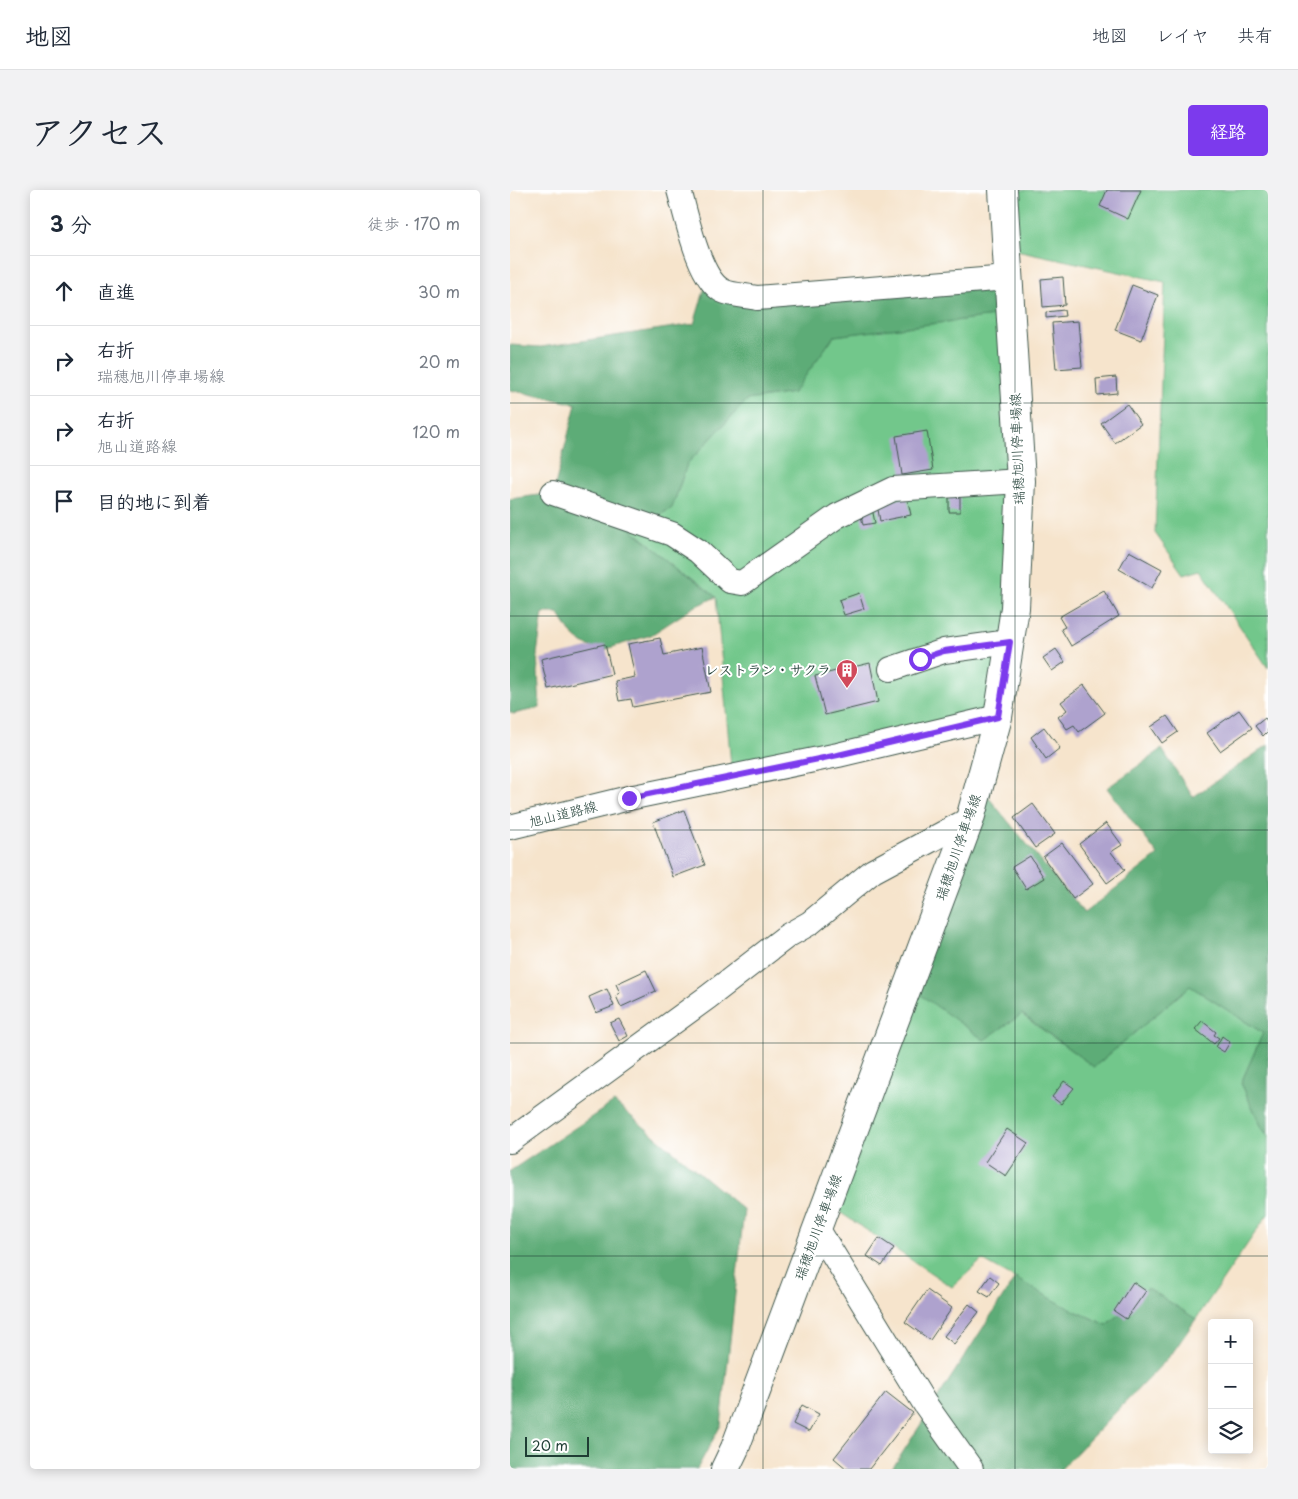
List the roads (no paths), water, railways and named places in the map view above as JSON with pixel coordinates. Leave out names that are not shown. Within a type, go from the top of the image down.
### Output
[{"type":"main road","name":"瑞穂旭川停車場線","points":[[725,1469],[735,1448],[970,819],[998,717],[1015,608],[1021,481],[1003,190]]},
{"type":"street","points":[[681,191],[696,250],[708,278],[722,291],[757,298],[1008,278]]},
{"type":"street","points":[[552,493],[672,534],[698,551],[730,581],[742,583],[837,516],[893,489],[1021,481]]},
{"type":"street","points":[[891,669],[944,651],[1010,642]]},
{"type":"street","name":"旭山道路線","points":[[510,827],[629,798],[838,755],[998,717]]},
{"type":"street","points":[[510,1141],[708,997],[787,936],[810,923],[873,872],[970,819]]},
{"type":"street","points":[[817,1228],[926,1404],[971,1469]]},
{"type":"place","name":"レストラン・サクラ","points":[[847,689]]}]
